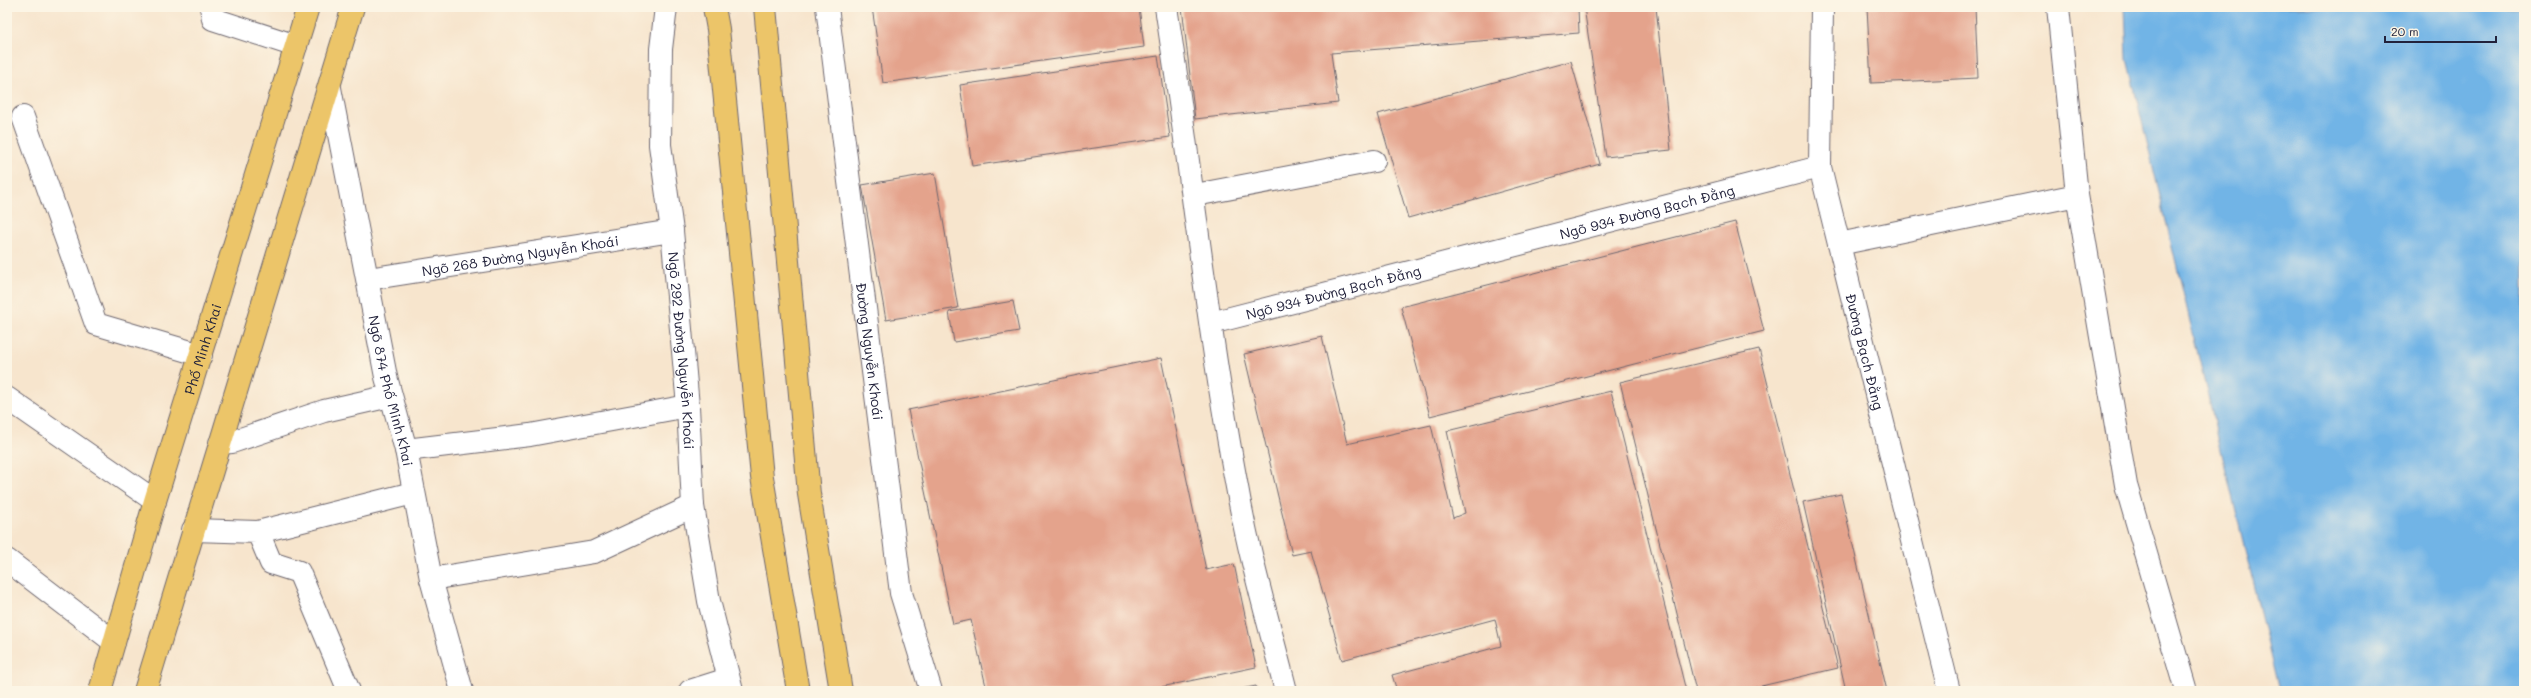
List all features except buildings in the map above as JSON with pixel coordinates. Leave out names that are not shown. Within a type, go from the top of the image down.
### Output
[{"type":"main road","name":"Phố Minh Khai","points":[[100,691],[155,501],[308,7]]},
{"type":"main road","points":[[145,691],[354,7]]},
{"type":"main road","points":[[714,7],[718,30],[762,477],[798,691]]},
{"type":"main road","points":[[765,7],[809,494],[841,691]]},
{"type":"street","points":[[211,7],[213,20],[296,46]]},
{"type":"street","name":"Ngõ 292 Đường Nguyễn Khoái","points":[[666,7],[661,49],[660,145],[672,231],[688,406],[692,506],[709,601],[730,685]]},
{"type":"street","name":"Đường Nguyễn Khoái","points":[[827,7],[901,593],[931,691]]},
{"type":"street","points":[[1166,7],[1195,195],[1210,322],[1237,488],[1286,691]]},
{"type":"street","name":"Đường Bạch Đằng","points":[[1822,7],[1820,167],[1949,691]]},
{"type":"street","points":[[2058,7],[2077,195],[2126,485],[2186,691]]},
{"type":"street","name":"Ngõ 874 Phố Minh Khai","points":[[330,88],[390,396],[406,450],[413,493],[431,579],[462,691]]},
{"type":"street","points":[[23,117],[96,324],[201,355]]},
{"type":"street","points":[[1195,195],[1374,161]]},
{"type":"street","name":"Ngõ 934 Đường Bạch Đằng","points":[[1210,322],[1820,167]]},
{"type":"street","points":[[1839,244],[2077,195]]},
{"type":"street","name":"Ngõ 268 Đường Nguyễn Khoái","points":[[368,279],[672,231]]},
{"type":"street","points":[[220,443],[232,442],[324,411],[390,396]]},
{"type":"street","points":[[7,398],[155,501]]},
{"type":"street","points":[[406,450],[530,435],[688,406]]},
{"type":"street","points":[[193,530],[258,532],[413,493]]},
{"type":"street","points":[[431,579],[594,552],[692,506]]},
{"type":"street","points":[[258,532],[271,563],[299,572],[349,691]]},
{"type":"street","points":[[7,560],[114,642]]},
{"type":"street","points":[[690,691],[730,685]]},
{"type":"water","points":[[2125,7],[2524,7],[2524,691],[2279,691],[2127,59]]}]
